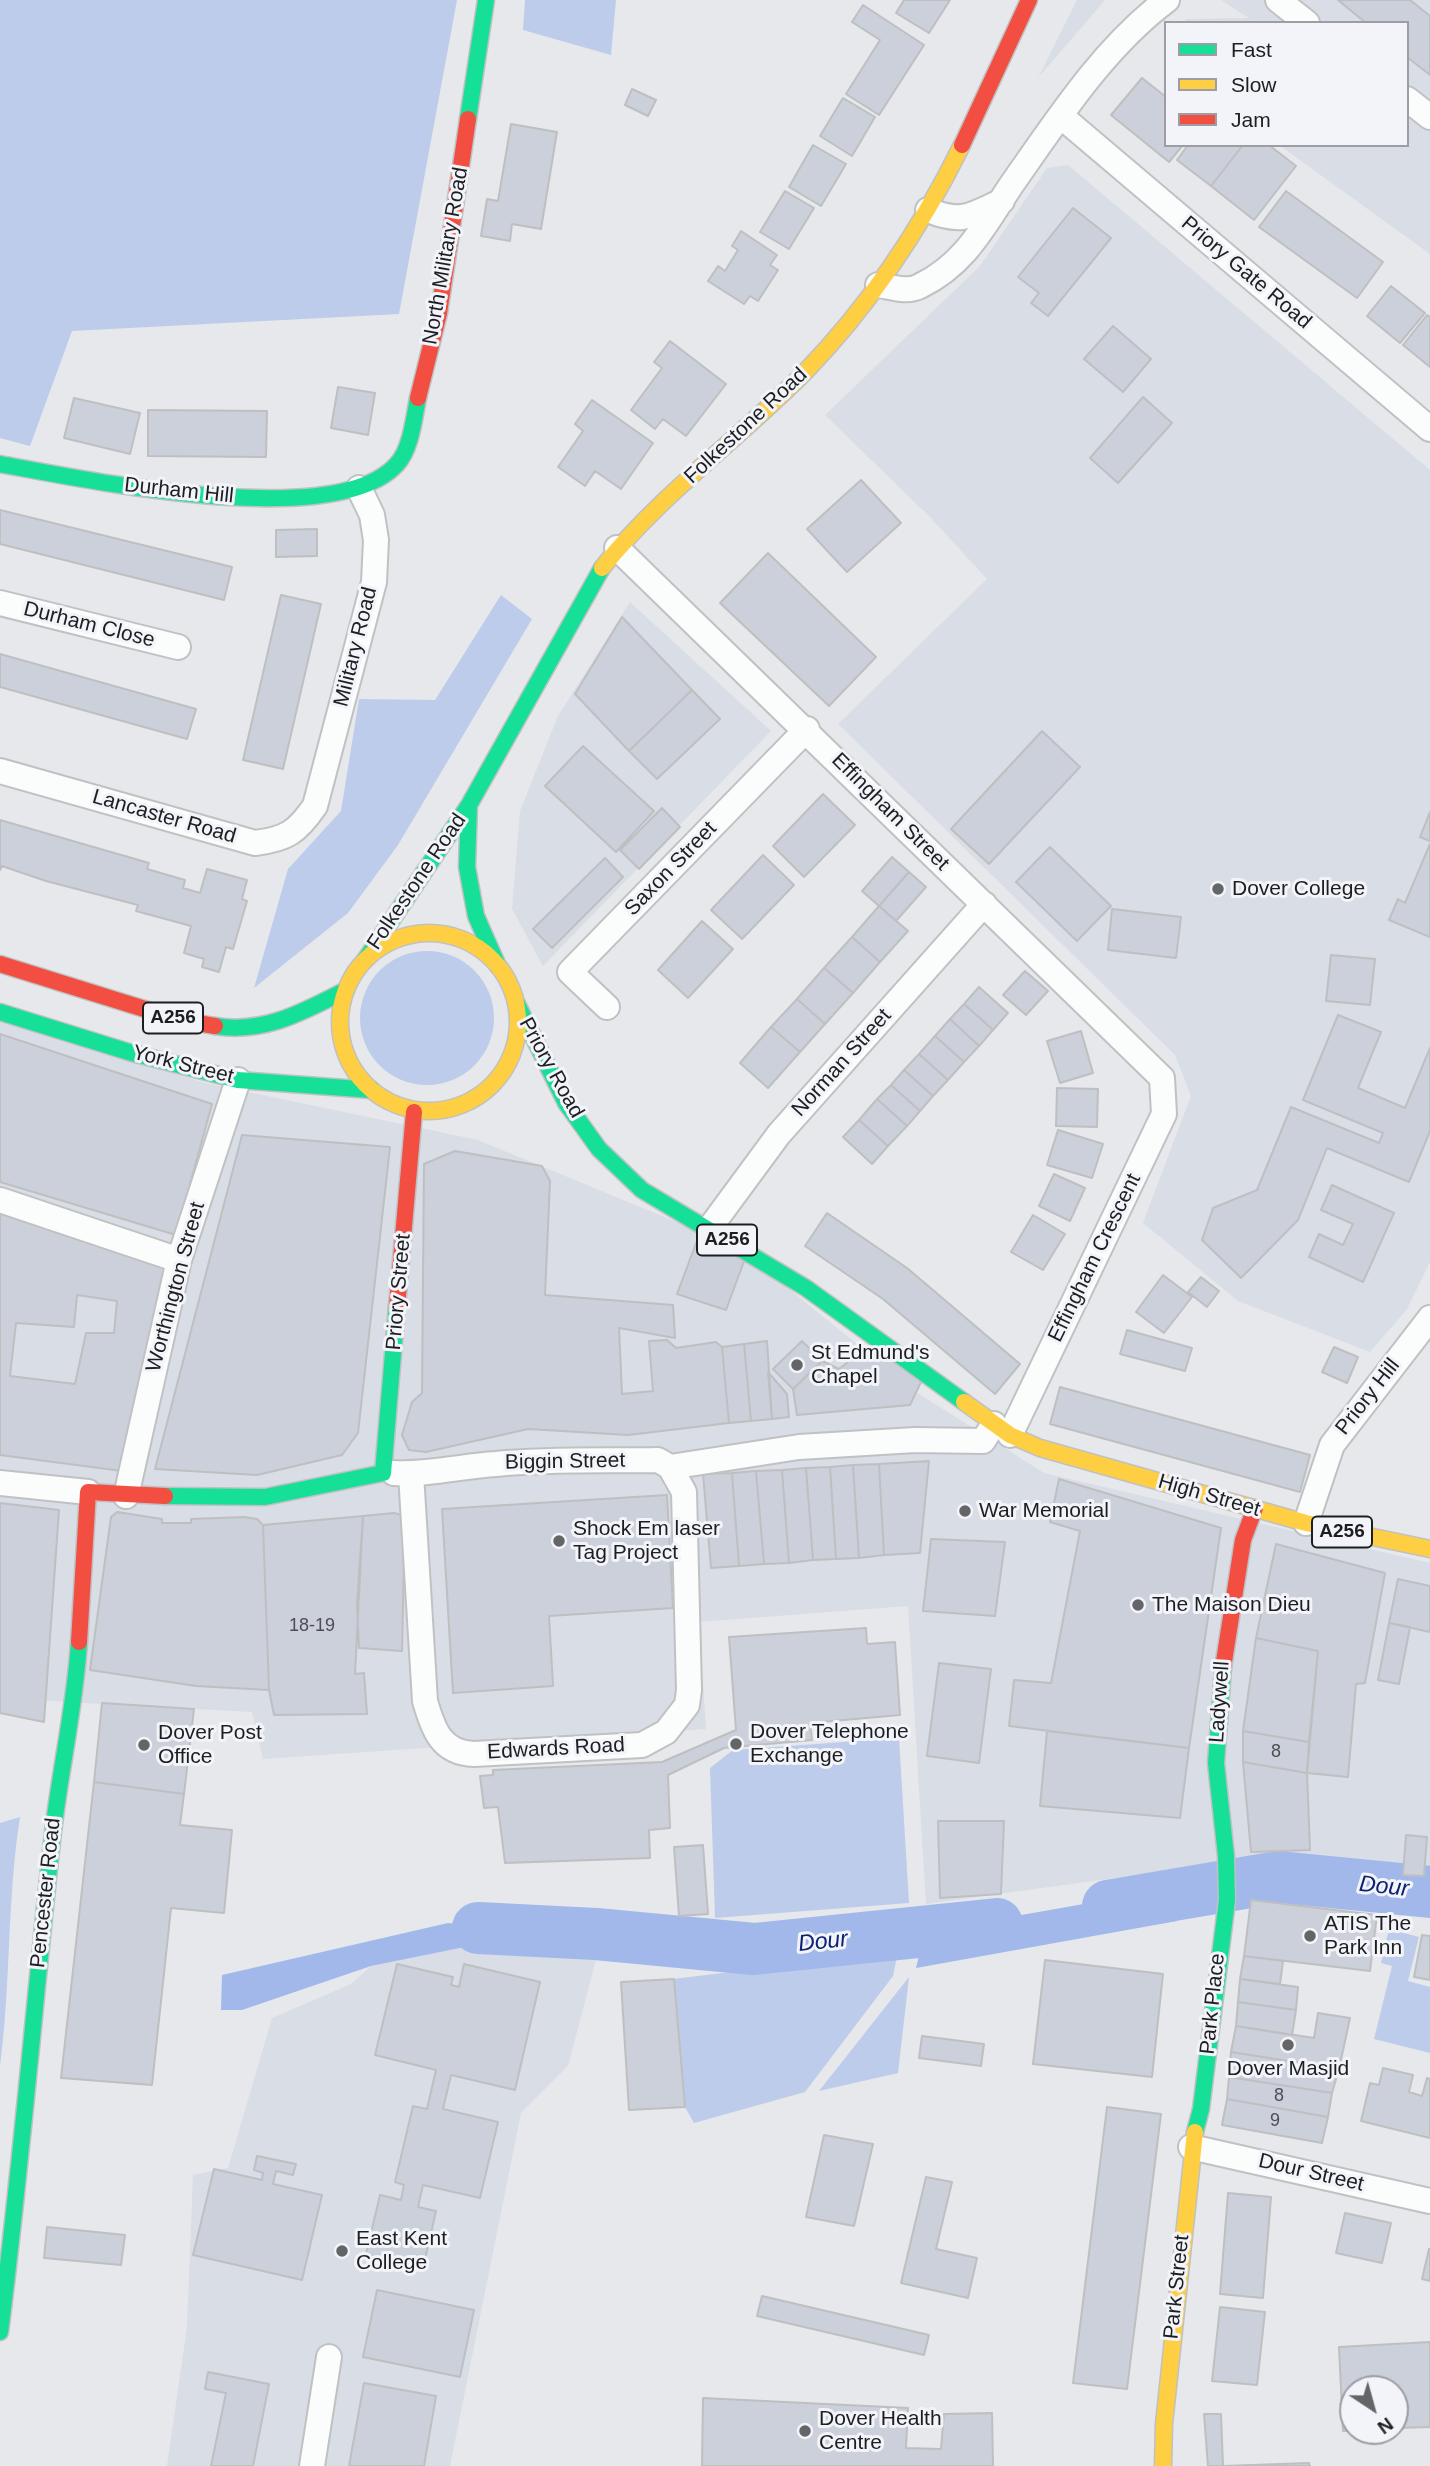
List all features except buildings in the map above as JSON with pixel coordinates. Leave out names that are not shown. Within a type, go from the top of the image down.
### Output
[{"type":"main road","name":"North Military Road","points":[[359,488],[382,477],[399,463],[408,441],[439,313],[486,0]]},
{"type":"main road","name":"Folkestone Road","points":[[365,960],[469,805],[602,568],[617,548],[689,478],[779,400],[832,342],[878,285],[928,210],[1029,0]]},
{"type":"main road","name":"Durham Hill","points":[[0,464],[149,491],[224,498],[309,495],[359,488]]},
{"type":"main road","name":"Folkestone Road","points":[[469,805],[467,867],[476,916],[498,966]]},
{"type":"main road","points":[[433,932],[458,937],[480,948],[498,966],[510,984],[517,1004],[518,1028],[513,1051],[502,1073],[486,1090],[466,1103],[443,1110],[414,1112],[372,1090],[348,1058],[341,1035],[341,1013],[346,990],[365,960],[385,944],[408,935],[433,932]]},
{"type":"main road","name":"York Street","points":[[0,964],[180,1020],[242,1030],[300,1014],[346,990]]},
{"type":"main road","name":"Priory Road","points":[[517,1004],[566,1103],[599,1149],[642,1190],[806,1288],[1002,1430]]},
{"type":"main road","name":"York Street","points":[[0,1012],[132,1053],[238,1080],[372,1090]]},
{"type":"main road","name":"Priory Street","points":[[383,1473],[414,1112]]},
{"type":"main road","name":"High Street","points":[[1002,1430],[1040,1448],[1306,1523],[1430,1549]]},
{"type":"main road","name":"Biggin Street","points":[[127,1496],[265,1497],[383,1473]]},
{"type":"main road","points":[[88,1493],[127,1496]]},
{"type":"main road","name":"Pencester Road","points":[[0,2332],[21,2169],[29,2061],[55,1809],[76,1688],[88,1493]]},
{"type":"main road","name":"Ladywell","points":[[1227,1900],[1216,1763],[1225,1642],[1243,1540],[1255,1508]]},
{"type":"main road","name":"Park Place","points":[[1201,2109],[1227,1900]]},
{"type":"main road","name":"Park Street","points":[[1163,2466],[1164,2424],[1191,2147],[1201,2109]]},
{"type":"street","points":[[878,285],[905,290],[919,287],[965,254],[1062,117],[1112,52],[1167,0]]},
{"type":"street","points":[[1278,0],[1304,21]]},
{"type":"street","points":[[1409,101],[1430,117]]},
{"type":"street","name":"Priory Gate Road","points":[[1062,117],[1430,429]]},
{"type":"street","points":[[928,210],[950,219],[964,219],[1002,201]]},
{"type":"street","name":"Military Road","points":[[315,806],[373,582],[376,540],[372,515],[359,488]]},
{"type":"street","name":"Effingham Street","points":[[617,548],[807,729],[1162,1078]]},
{"type":"street","name":"Durham Close","points":[[0,603],[178,647]]},
{"type":"street","name":"Saxon Street","points":[[607,1007],[570,972],[807,729]]},
{"type":"street","name":"Lancaster Road","points":[[0,771],[255,843],[282,839],[301,826],[315,806]]},
{"type":"street","name":"Norman Street","points":[[709,1229],[779,1133],[984,904]]},
{"type":"street","name":"Effingham Crescent","points":[[1002,1430],[1164,1114],[1162,1078]]},
{"type":"street","name":"Worthington Street","points":[[127,1496],[179,1260],[238,1080]]},
{"type":"street","points":[[0,1200],[179,1260]]},
{"type":"street","name":"Priory Hill","points":[[1306,1523],[1332,1445],[1430,1318]]},
{"type":"street","name":"Biggin Street","points":[[383,1473],[411,1474],[496,1464],[658,1460],[670,1466],[799,1447],[915,1440],[983,1441],[1002,1430]]},
{"type":"street","name":"Edwards Road","points":[[411,1474],[425,1701],[438,1736],[448,1747],[460,1753],[474,1754],[642,1745],[666,1732],[687,1705],[689,1605],[684,1492],[670,1466]]},
{"type":"street","points":[[0,1483],[88,1493]]},
{"type":"street","name":"Dour Street","points":[[1191,2147],[1430,2200]]},
{"type":"street","points":[[312,2466],[329,2357]]},
{"type":"shaded area","points":[[0,0],[457,0],[399,314],[72,331],[30,446],[0,438]]},
{"type":"shaded area","points":[[525,0],[616,0],[611,55],[523,30]]},
{"type":"shaded area","points":[[1077,0],[1105,0],[1038,78]]},
{"type":"shaded area","points":[[1221,0],[1430,0],[1430,254],[1282,147],[1409,147],[1409,21],[1184,21],[1249,18]]},
{"type":"shaded area","name":"Dover College","points":[[1068,165],[1430,470],[1430,1262],[1407,1309],[1370,1352],[1238,1301],[1143,1223],[1191,1096],[1175,1055],[838,724],[987,579],[931,518],[825,415],[980,266],[1047,168]]},
{"type":"shaded area","points":[[501,595],[532,619],[398,845],[348,913],[254,988],[288,869],[341,811],[359,699],[435,700]]},
{"type":"shaded area","points":[[630,602],[771,731],[543,966],[512,909],[520,811],[558,716]]},
{"type":"shaded area","points":[[427,951],[453,956],[475,970],[489,992],[494,1018],[489,1044],[475,1066],[453,1080],[427,1085],[401,1080],[379,1066],[365,1044],[360,1018],[365,992],[379,970],[401,956]]},
{"type":"shaded area","points":[[0,1019],[205,1083],[478,1140],[737,1247],[916,1392],[1044,1473],[1430,1563],[1430,1872],[1180,1869],[926,1904],[908,1606],[699,1622],[706,1729],[263,1759],[252,1712],[194,1709],[152,2085],[61,2078],[102,1704],[0,1698]]},
{"type":"shaded area","points":[[899,1738],[909,1903],[715,1918],[710,1768],[733,1750]]},
{"type":"shaded area","points":[[20,1817],[13,1879],[0,2066],[0,1823]]},
{"type":"shaded area","points":[[1389,1929],[1419,1937],[1408,1981],[1430,1987],[1430,2053],[1374,2039],[1392,1966],[1381,1963]]},
{"type":"shaded area","name":"East Kent College","points":[[465,1947],[597,1956],[568,2066],[521,2113],[450,2466],[167,2466],[187,2327],[193,2175],[228,2168],[272,2018],[351,1984],[371,1966]]},
{"type":"shaded area","points":[[898,1951],[893,1976],[805,2092],[694,2123],[685,2107],[674,1979]]},
{"type":"shaded area","points":[[909,1977],[898,2073],[819,2091]]},
{"type":"water","points":[[1180,1887],[1177,1921],[916,1968],[925,1932]]},
{"type":"water","points":[[448,1923],[754,1949],[898,1931],[895,1955],[696,1966],[465,1947],[371,1966],[242,2010],[221,2010],[222,1975]]},
{"type":"waterway","name":"Dour","points":[[1108,1906],[1279,1877],[1430,1892]]},
{"type":"waterway","name":"Dour","points":[[478,1928],[596,1934],[754,1949],[997,1924]]},
{"type":"traffic: fast","points":[[468,119],[486,0]]},
{"type":"traffic: fast","points":[[0,464],[146,489],[207,496],[266,498],[321,495],[366,484],[397,464],[409,442],[418,398]]},
{"type":"traffic: fast","points":[[365,960],[469,805],[602,568]]},
{"type":"traffic: fast","points":[[469,805],[467,867],[476,916],[498,966]]},
{"type":"traffic: fast","points":[[215,1026],[233,1028],[267,1024],[299,1013],[346,990]]},
{"type":"traffic: fast","points":[[517,1004],[566,1103],[599,1149],[642,1190],[806,1288],[964,1402]]},
{"type":"traffic: fast","points":[[0,1012],[132,1053],[238,1080],[372,1090]]},
{"type":"traffic: fast","points":[[165,1496],[265,1497],[383,1473],[397,1306]]},
{"type":"traffic: fast","points":[[0,2332],[52,1841],[79,1642]]},
{"type":"traffic: fast","points":[[1195,2132],[1201,2109],[1227,1900],[1226,1856],[1216,1763],[1223,1668]]},
{"type":"traffic: slow","points":[[602,568],[650,515],[780,397],[829,346],[893,264],[962,145]]},
{"type":"traffic: slow","points":[[429,933],[463,940],[492,959],[511,988],[518,1022],[511,1056],[492,1085],[463,1104],[429,1111],[395,1104],[366,1085],[347,1056],[340,1022],[347,988],[366,959],[395,940],[429,933]]},
{"type":"traffic: slow","points":[[964,1402],[1010,1435],[1040,1448],[1306,1523],[1430,1549]]},
{"type":"traffic: slow","points":[[1163,2466],[1164,2424],[1195,2132]]},
{"type":"traffic: jam","points":[[962,145],[1029,0]]},
{"type":"traffic: jam","points":[[418,398],[439,313],[468,119]]},
{"type":"traffic: jam","points":[[0,964],[180,1020],[215,1026]]},
{"type":"traffic: jam","points":[[397,1306],[414,1112]]},
{"type":"traffic: jam","points":[[79,1642],[88,1492],[165,1496]]},
{"type":"traffic: jam","points":[[1223,1668],[1243,1540],[1255,1508]]},
{"type":"place","name":"Dover College","points":[[1218,889]]},
{"type":"place","name":"St Edmund's Chapel","points":[[797,1365]]},
{"type":"place","name":"War Memorial","points":[[965,1511]]},
{"type":"place","name":"Shock Em laser Tag Project","points":[[559,1541]]},
{"type":"place","name":"The Maison Dieu","points":[[1138,1605]]},
{"type":"place","name":"Dover Telephone Exchange","points":[[736,1744]]},
{"type":"place","name":"Dover Post Office","points":[[144,1745]]},
{"type":"place","name":"ATIS The Park Inn","points":[[1310,1936]]},
{"type":"place","name":"Dover Masjid","points":[[1288,2045]]},
{"type":"place","name":"East Kent College","points":[[342,2251]]},
{"type":"place","name":"Dover Health Centre","points":[[805,2431]]}]
